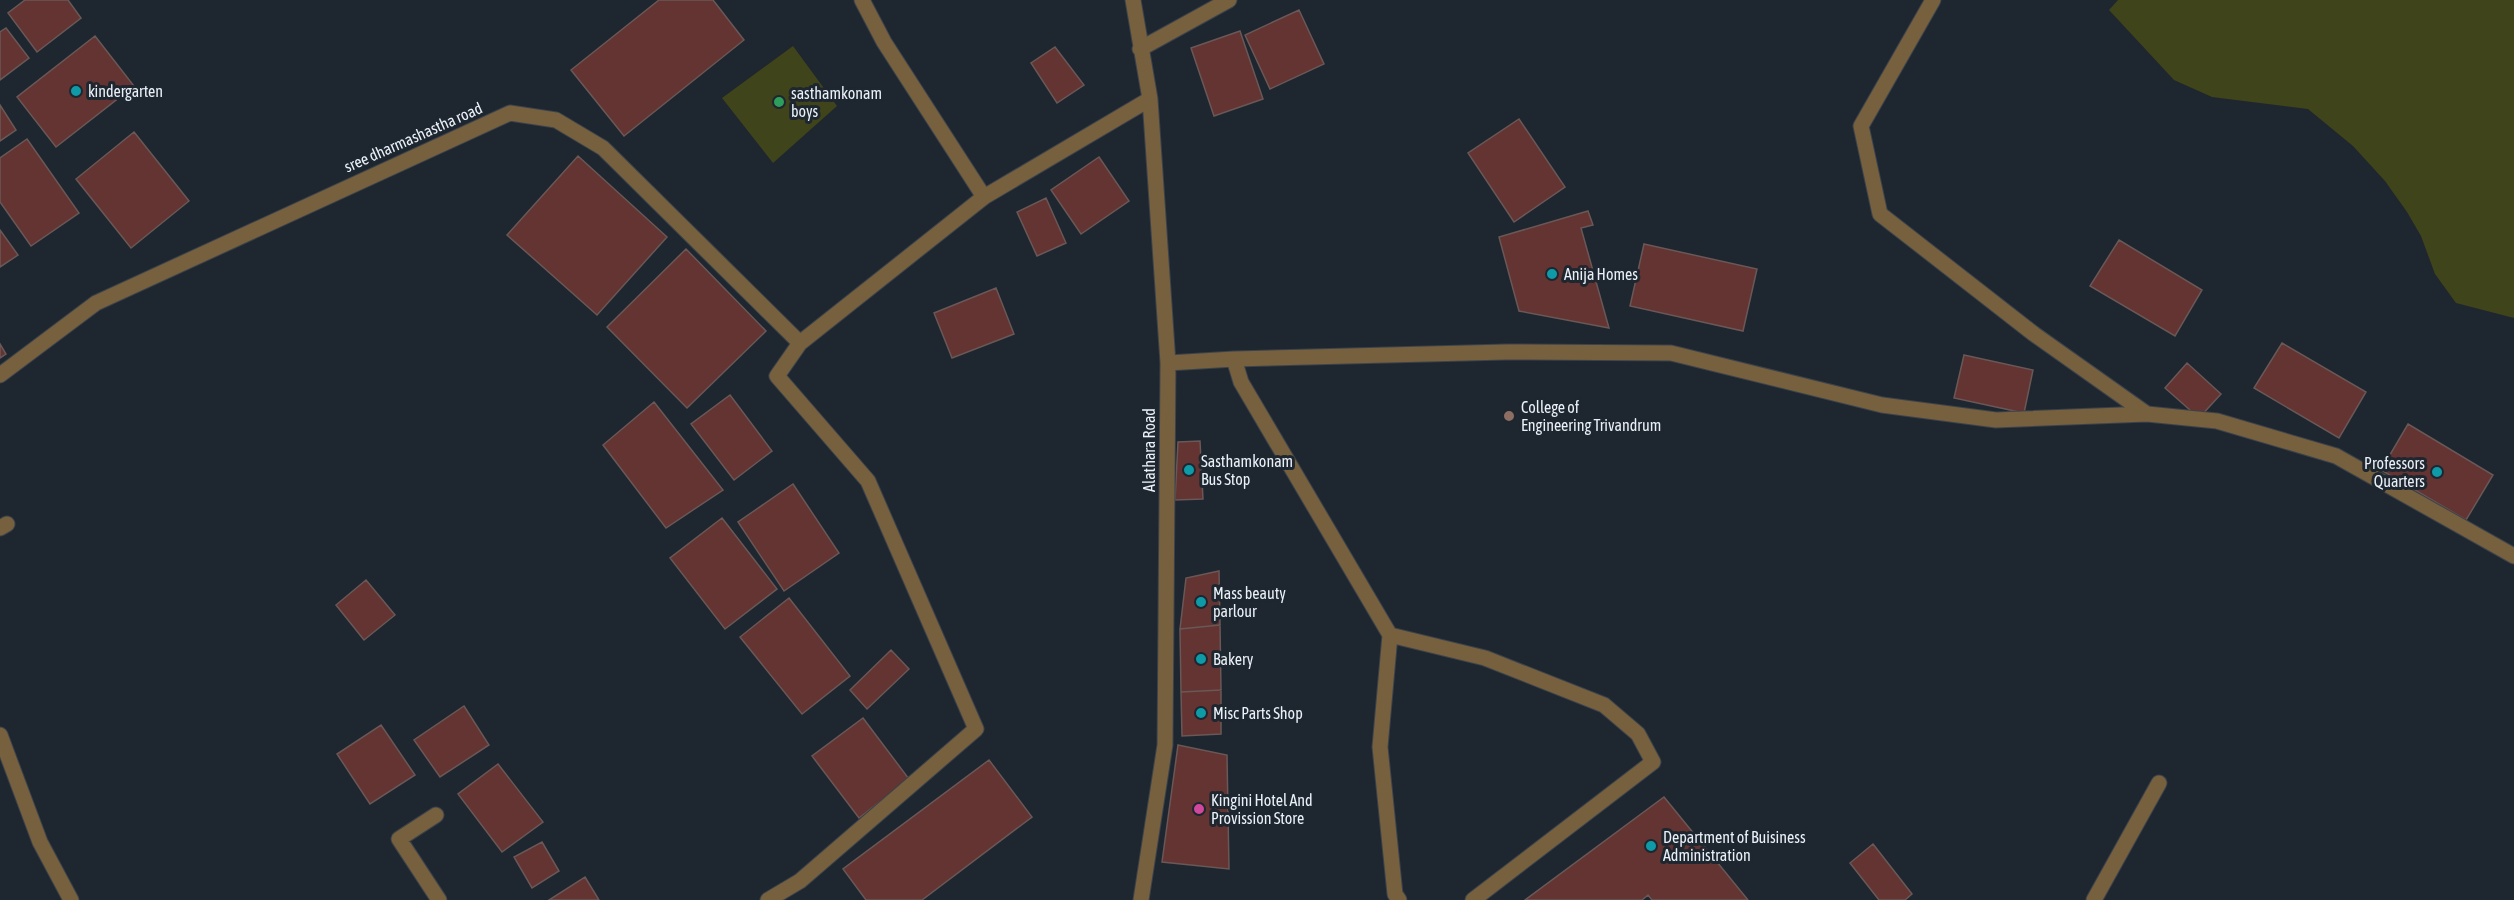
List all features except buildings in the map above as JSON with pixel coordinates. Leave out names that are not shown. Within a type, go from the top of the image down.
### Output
[{"type":"street","points":[[862,0],[884,42],[984,197]]},
{"type":"street","name":"Alathara Road","points":[[1133,0],[1150,99],[1168,363],[1165,745],[1141,900]]},
{"type":"street","points":[[1140,49],[1229,0]]},
{"type":"street","points":[[1933,0],[1861,126],[1880,214],[2034,334],[2147,414]]},
{"type":"street","points":[[768,900],[801,881],[976,729],[868,481],[777,376],[800,343],[984,197],[1150,99]]},
{"type":"street","name":"sree dharmashastha road","points":[[0,375],[96,303],[510,113],[556,120],[603,148],[800,343]]},
{"type":"street","points":[[1168,363],[1234,359],[1506,352],[1671,353],[1882,405],[1996,420],[2147,414],[2217,420],[2336,456],[2514,556]]},
{"type":"street","points":[[1234,359],[1241,382],[1390,635],[1380,747],[1395,894],[1399,900]]},
{"type":"street","points":[[1390,635],[1485,658],[1604,705],[1638,734],[1653,762],[1473,900]]},
{"type":"street","points":[[0,735],[40,842],[70,900]]},
{"type":"street","points":[[2094,900],[2159,783]]},
{"type":"street","points":[[436,815],[399,839],[439,900]]},
{"type":"green space","points":[[2118,0],[2514,0],[2514,318],[2456,303],[2435,274],[2421,236],[2385,181],[2353,146],[2308,109],[2212,97],[2174,80],[2109,10]]},
{"type":"green space","name":"sasthamkonam boys","points":[[793,46],[837,106],[773,163],[722,98]]},
{"type":"place","name":"kindergarten","points":[[76,91]]},
{"type":"place","name":"sasthamkonam boys","points":[[779,102]]},
{"type":"place","name":"Anija Homes","points":[[1552,274]]},
{"type":"place","name":"College of Engineering Trivandrum","points":[[1509,416]]},
{"type":"place","name":"Sasthamkonam Bus Stop","points":[[1189,470]]},
{"type":"place","name":"Professors Quarters","points":[[2437,472]]},
{"type":"place","name":"Mass beauty parlour","points":[[1201,602]]},
{"type":"place","name":"Bakery","points":[[1201,659]]},
{"type":"place","name":"Misc Parts Shop","points":[[1201,713]]},
{"type":"place","name":"Kingini Hotel And Provission Store","points":[[1199,809]]},
{"type":"place","name":"Department of Buisiness Administration","points":[[1651,846]]}]
